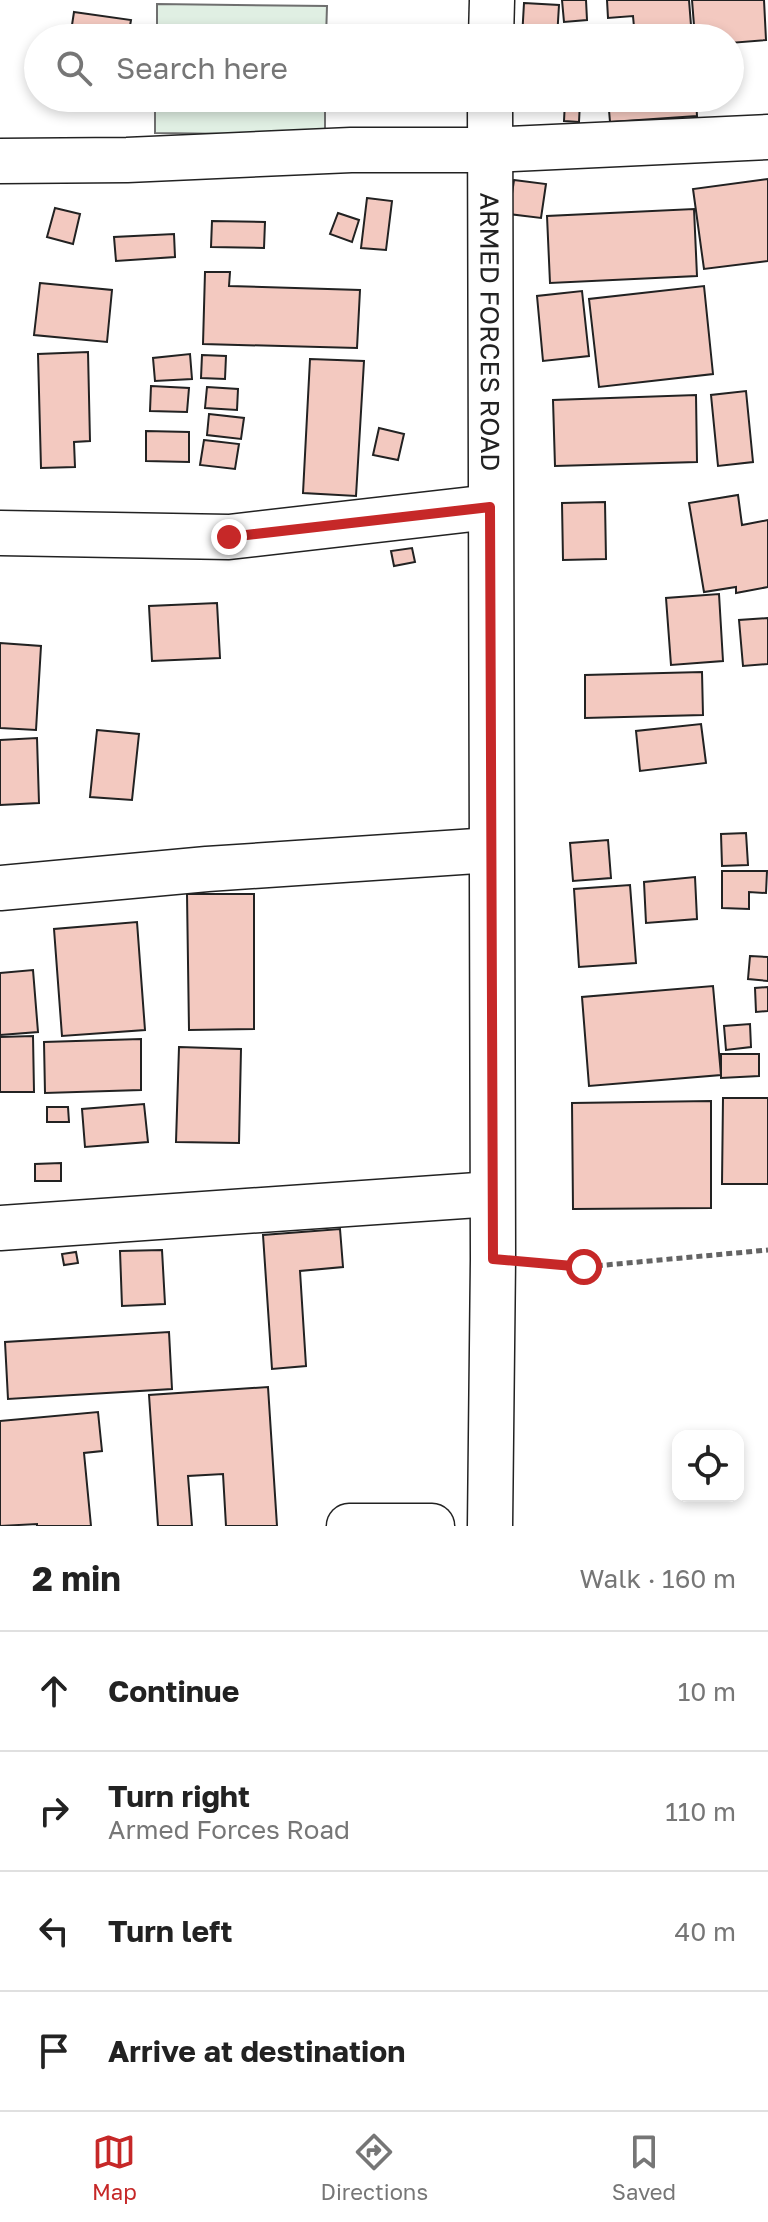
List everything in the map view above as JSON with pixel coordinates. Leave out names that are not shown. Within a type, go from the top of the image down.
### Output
[{"type":"street","points":[[491,24],[492,0]]},
{"type":"street","name":"ARMED FORCES ROAD","points":[[490,112],[493,1259],[490,1526]]},
{"type":"street","points":[[0,161],[127,160],[351,150],[489,150],[768,137]]},
{"type":"street","points":[[0,533],[229,537],[490,507]]},
{"type":"street","points":[[0,888],[207,869],[491,850]]},
{"type":"street","points":[[0,1228],[492,1194]]},
{"type":"street","points":[[349,1526],[432,1526]]},
{"type":"path","points":[[493,1259],[584,1267],[768,1250]]},
{"type":"green space","points":[[157,4],[327,6],[326,24],[157,24]]},
{"type":"green space","points":[[155,112],[325,112],[325,135],[155,133]]},
{"type":"building","points":[[562,0],[586,0],[587,20],[564,22]]},
{"type":"building","points":[[607,0],[689,0],[691,24],[634,24],[633,16],[608,18]]},
{"type":"building","points":[[692,0],[764,0],[766,40],[744,42],[744,24],[694,24]]},
{"type":"building","points":[[524,3],[559,5],[558,24],[523,24]]},
{"type":"building","points":[[74,12],[131,20],[130,24],[72,24]]},
{"type":"building","points":[[564,112],[580,112],[579,122],[564,121]]},
{"type":"building","points":[[609,112],[697,112],[697,116],[610,122]]},
{"type":"building","points":[[768,179],[768,261],[704,269],[693,189]]},
{"type":"building","points":[[514,180],[546,184],[541,218],[509,214]]},
{"type":"building","points":[[367,198],[392,201],[386,250],[361,248]]},
{"type":"building","points":[[55,208],[80,214],[73,244],[47,237]]},
{"type":"building","points":[[694,209],[697,276],[550,283],[547,216]]},
{"type":"building","points":[[338,213],[359,220],[352,242],[330,234]]},
{"type":"building","points":[[212,221],[265,222],[264,248],[211,247]]},
{"type":"building","points":[[174,234],[175,257],[116,261],[114,237]]},
{"type":"building","points":[[205,272],[230,272],[229,286],[360,290],[357,348],[203,344]]},
{"type":"building","points":[[40,283],[112,290],[107,342],[34,335]]},
{"type":"building","points":[[704,286],[713,374],[599,387],[589,299]]},
{"type":"building","points":[[582,291],[589,356],[543,361],[537,296]]},
{"type":"building","points":[[88,352],[90,441],[74,442],[75,467],[41,468],[38,354]]},
{"type":"building","points":[[190,354],[192,379],[155,381],[153,358]]},
{"type":"building","points":[[202,355],[226,356],[225,379],[201,378]]},
{"type":"building","points":[[310,359],[364,361],[356,496],[303,493]]},
{"type":"building","points":[[151,386],[189,388],[187,412],[150,411]]},
{"type":"building","points":[[207,387],[238,389],[237,410],[205,408]]},
{"type":"building","points":[[746,391],[753,462],[718,466],[711,395]]},
{"type":"building","points":[[696,395],[697,462],[555,466],[553,400]]},
{"type":"building","points":[[209,414],[244,418],[241,439],[207,435]]},
{"type":"building","points":[[379,428],[404,434],[398,460],[373,455]]},
{"type":"building","points":[[146,431],[189,432],[189,462],[146,461]]},
{"type":"building","points":[[204,440],[239,444],[235,469],[200,465]]},
{"type":"building","points":[[738,495],[742,525],[768,520],[768,587],[736,593],[736,587],[704,592],[689,503]]},
{"type":"building","points":[[605,502],[606,559],[563,560],[562,503]]},
{"type":"building","points":[[412,548],[415,562],[394,566],[391,551]]},
{"type":"building","points":[[719,594],[723,661],[671,665],[666,598]]},
{"type":"building","points":[[217,603],[220,658],[152,661],[149,606]]},
{"type":"building","points":[[768,618],[768,664],[743,666],[739,620]]},
{"type":"building","points":[[0,643],[41,646],[36,730],[0,728]]},
{"type":"building","points":[[702,672],[703,715],[585,718],[585,675]]},
{"type":"building","points":[[701,724],[706,763],[640,771],[636,731]]},
{"type":"building","points":[[97,730],[139,734],[132,800],[90,797]]},
{"type":"building","points":[[37,738],[39,803],[0,805],[0,740]]},
{"type":"building","points":[[746,833],[748,865],[722,866],[721,834]]},
{"type":"building","points":[[608,840],[611,878],[573,881],[570,843]]},
{"type":"building","points":[[722,871],[767,871],[766,893],[749,892],[749,909],[722,908]]},
{"type":"building","points":[[695,877],[697,919],[646,923],[644,882]]},
{"type":"building","points":[[630,885],[636,963],[579,967],[574,889]]},
{"type":"building","points":[[187,894],[254,894],[254,1029],[189,1030]]},
{"type":"building","points":[[137,922],[145,1030],[62,1036],[54,929]]},
{"type":"building","points":[[750,956],[768,957],[768,981],[748,979]]},
{"type":"building","points":[[33,970],[38,1032],[0,1035],[0,973]]},
{"type":"building","points":[[713,986],[721,1075],[589,1086],[582,997]]},
{"type":"building","points":[[768,987],[768,1011],[756,1012],[755,988]]},
{"type":"building","points":[[750,1024],[751,1047],[726,1050],[724,1026]]},
{"type":"building","points":[[33,1036],[34,1092],[0,1092],[0,1037]]},
{"type":"building","points":[[141,1039],[141,1090],[45,1093],[44,1042]]},
{"type":"building","points":[[179,1047],[241,1049],[239,1143],[176,1142]]},
{"type":"building","points":[[721,1054],[759,1054],[759,1076],[721,1078]]},
{"type":"building","points":[[723,1098],[768,1098],[768,1184],[722,1184]]},
{"type":"building","points":[[711,1101],[711,1208],[573,1209],[572,1103]]},
{"type":"building","points":[[144,1104],[148,1142],[85,1147],[82,1109]]},
{"type":"building","points":[[47,1107],[68,1107],[69,1122],[47,1122]]},
{"type":"building","points":[[61,1163],[61,1181],[35,1181],[35,1164]]},
{"type":"building","points":[[340,1229],[343,1267],[300,1271],[306,1366],[272,1369],[263,1235]]},
{"type":"building","points":[[162,1250],[165,1304],[122,1306],[120,1251]]},
{"type":"building","points":[[76,1252],[78,1263],[64,1265],[62,1254]]},
{"type":"building","points":[[169,1332],[172,1389],[8,1399],[5,1342]]},
{"type":"building","points":[[268,1387],[277,1526],[226,1526],[223,1474],[188,1476],[192,1526],[158,1526],[149,1395]]},
{"type":"building","points":[[98,1412],[102,1451],[84,1453],[91,1526],[0,1526],[0,1421]]},
{"type":"route","points":[[229,537],[490,507],[493,1259],[584,1267]]}]
